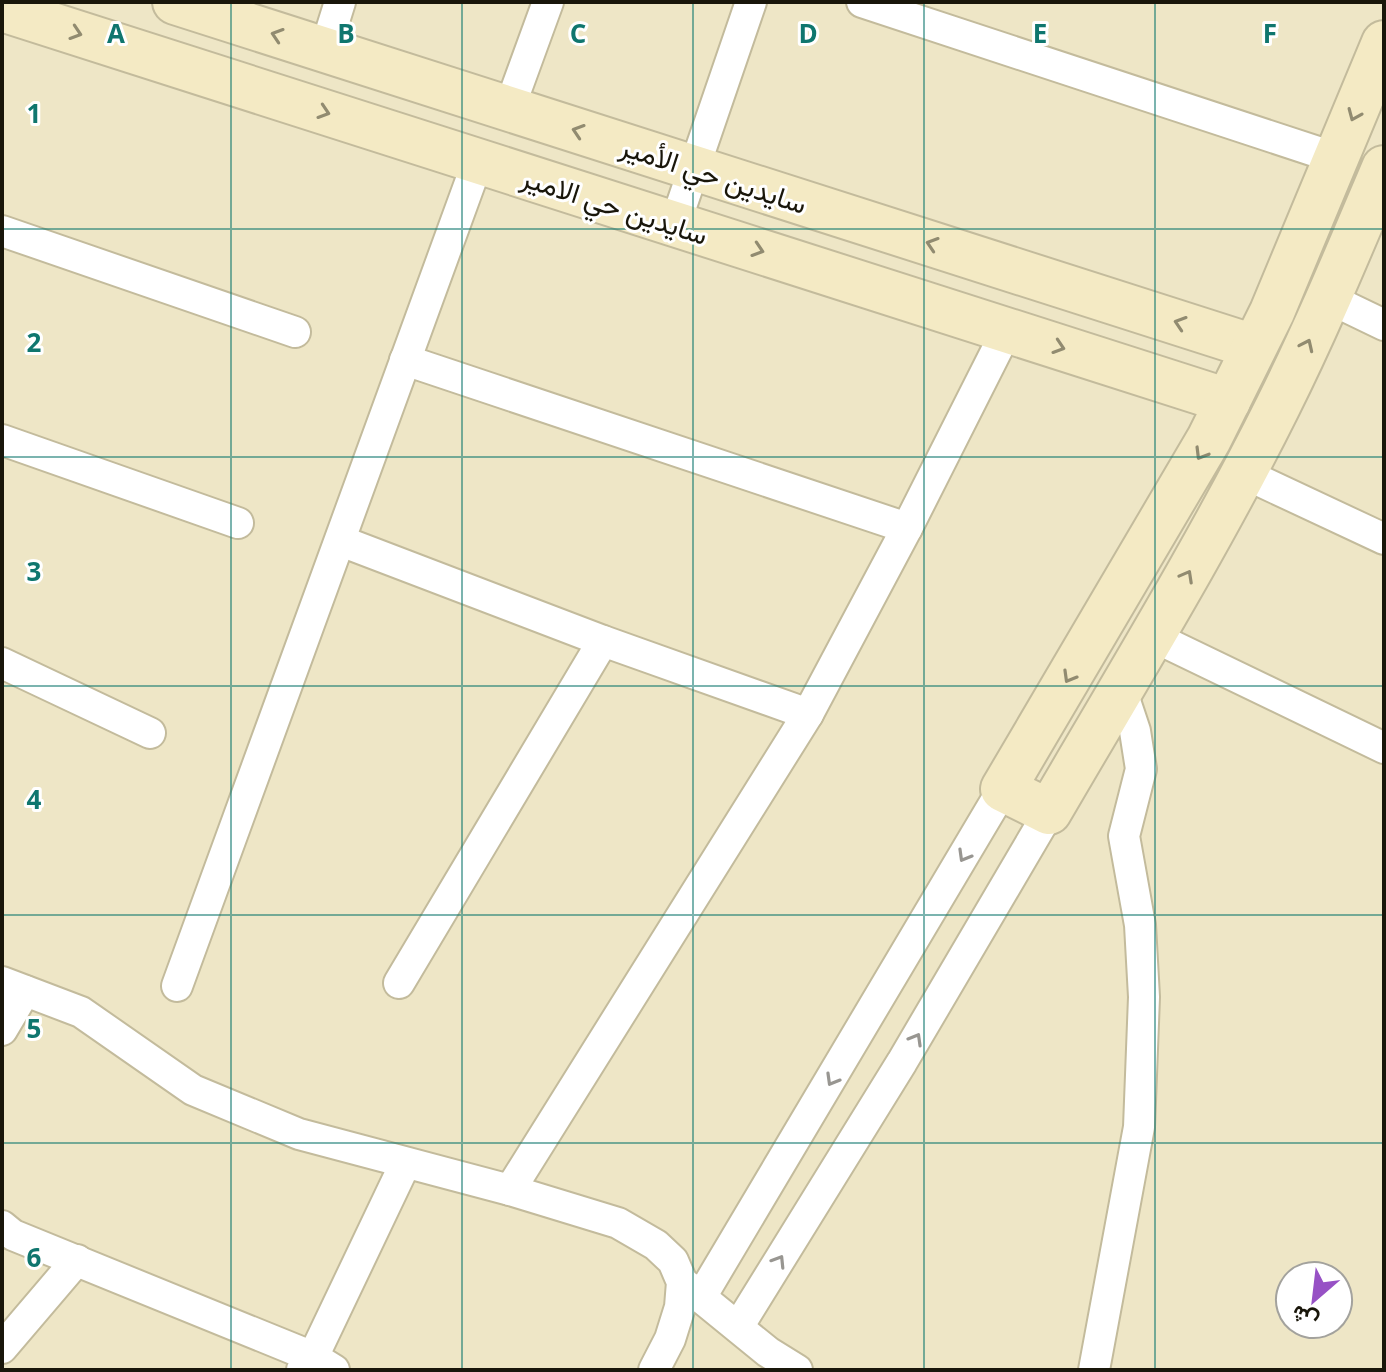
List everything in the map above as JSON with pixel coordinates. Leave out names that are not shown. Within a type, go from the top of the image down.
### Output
[{"type":"main road","name":"سايدين حي الأمير","points":[[175,2],[1254,347]]},
{"type":"main road","name":"سايدين حي الامير","points":[[2,9],[1228,401]]},
{"type":"main road","points":[[1384,43],[1272,312],[1228,401],[1201,453],[1003,789],[1049,812],[1152,636],[1279,406],[1384,168]]},
{"type":"street","points":[[325,50],[340,2]]},
{"type":"street","points":[[509,109],[548,2]]},
{"type":"street","points":[[675,224],[751,2]]},
{"type":"street","points":[[862,2],[1336,158]]},
{"type":"street","points":[[177,986],[478,161]]},
{"type":"street","points":[[2,231],[295,332]]},
{"type":"street","points":[[1328,298],[1384,325]]},
{"type":"street","points":[[510,1190],[808,714],[1007,330]]},
{"type":"street","points":[[405,360],[907,528]]},
{"type":"street","points":[[2,440],[238,523]]},
{"type":"street","points":[[1243,473],[1384,539]]},
{"type":"street","points":[[341,541],[603,641],[808,714]]},
{"type":"street","points":[[1152,636],[1384,748]]},
{"type":"street","points":[[399,983],[603,641]]},
{"type":"street","points":[[2,663],[150,733]]},
{"type":"street","points":[[1094,1370],[1139,1127],[1143,1026],[1140,925],[1124,836],[1141,769],[1135,731],[1121,689]]},
{"type":"street","points":[[654,1370],[670,1339],[680,1307],[1003,789]]},
{"type":"street","points":[[738,1327],[902,1062],[1049,812]]},
{"type":"street","points":[[2,1030],[14,987],[81,1012],[193,1090],[299,1134],[510,1190],[618,1223],[656,1245],[673,1261],[692,1290],[768,1352],[797,1370]]},
{"type":"street","points":[[2,1226],[13,1235],[77,1260],[316,1366],[405,1164]]},
{"type":"street","points":[[2,1348],[77,1260]]}]
